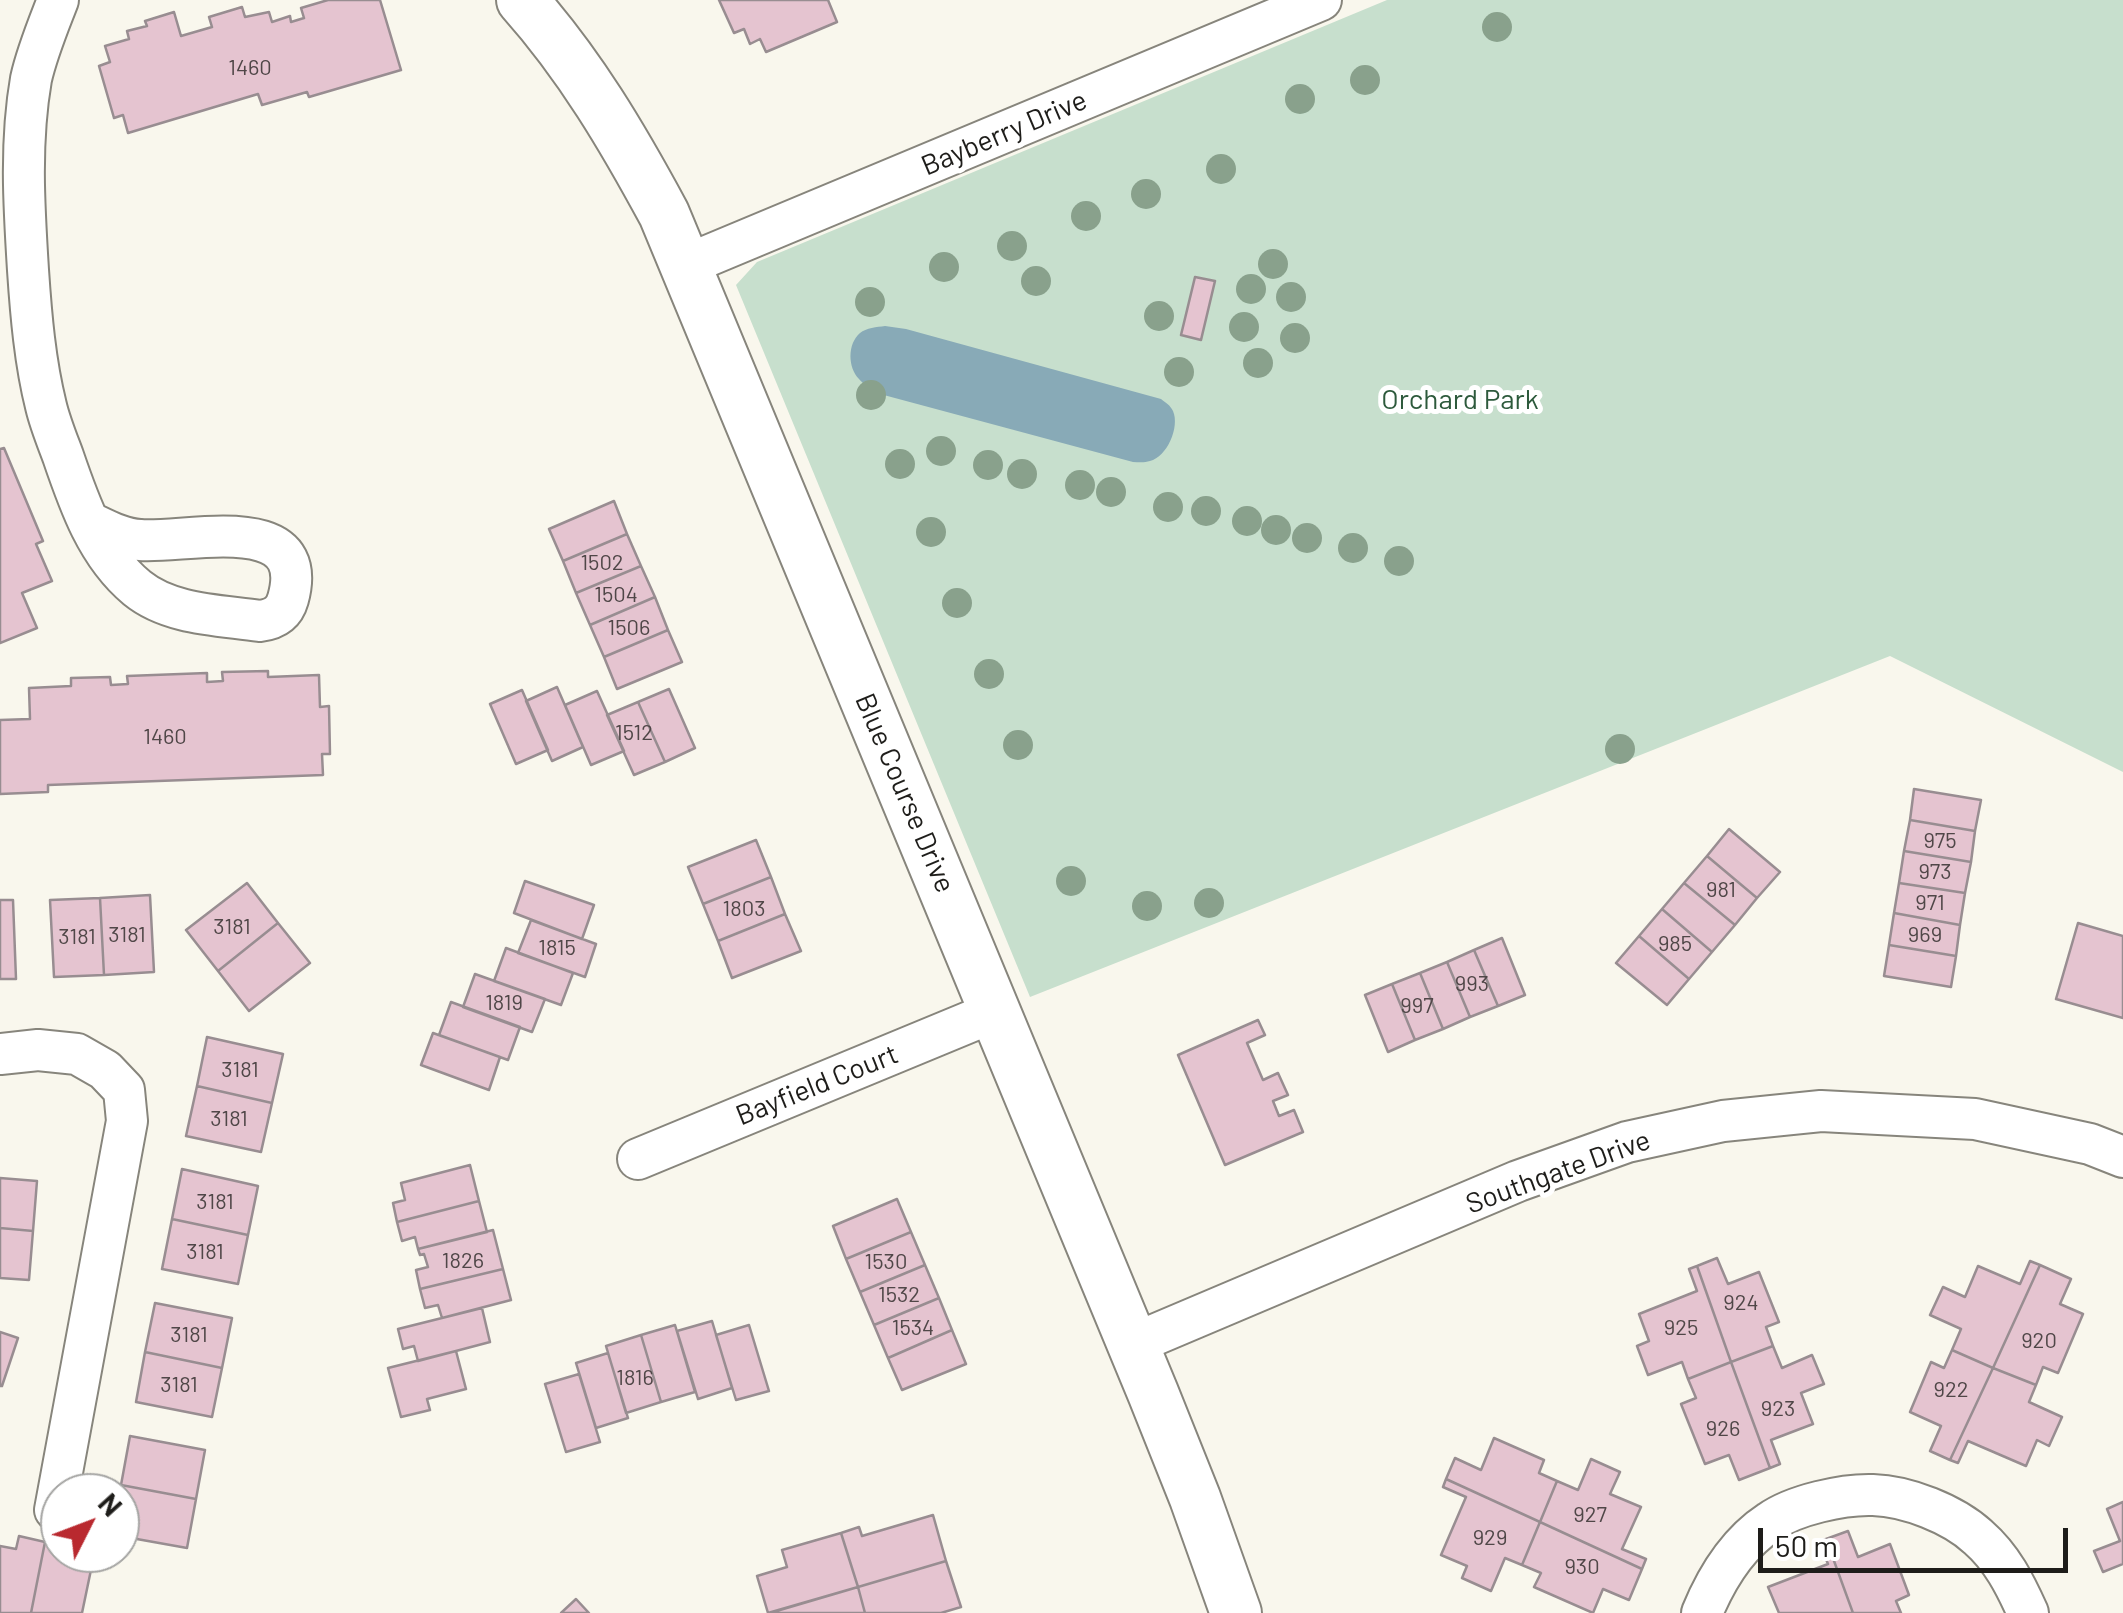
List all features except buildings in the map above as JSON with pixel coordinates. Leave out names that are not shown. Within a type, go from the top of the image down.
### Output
[{"type":"main road","name":"Blue Course Drive","points":[[522,0],[610,116],[664,214],[1133,1344],[1236,1613]]},
{"type":"street","points":[[58,0],[32,80],[23,200],[32,318],[46,406],[89,522]]},
{"type":"street","name":"Bayberry Drive","points":[[686,265],[1321,0]]},
{"type":"street","name":"Bayfield Court","points":[[638,1159],[996,1011]]},
{"type":"street","points":[[0,1054],[38,1050],[78,1054],[106,1070],[124,1090],[127,1121],[63,1473]]},
{"type":"street","name":"Southgate Drive","points":[[1133,1344],[1518,1181],[1627,1142],[1723,1121],[1822,1111],[1975,1118],[2090,1144],[2123,1157]]},
{"type":"street","points":[[1702,1613],[1726,1568],[1746,1542],[1771,1520],[1808,1505],[1874,1494],[1920,1504],[1976,1535],[1997,1556],[2028,1613]]},
{"type":"green space","name":"Orchard Park","points":[[1387,0],[2123,0],[2123,772],[1890,656],[1030,997],[736,285],[757,262]]},
{"type":"water","points":[[885,326],[1161,399],[1171,407],[1175,418],[1170,441],[1156,458],[1133,462],[880,394],[855,374],[850,356],[860,333]]}]
